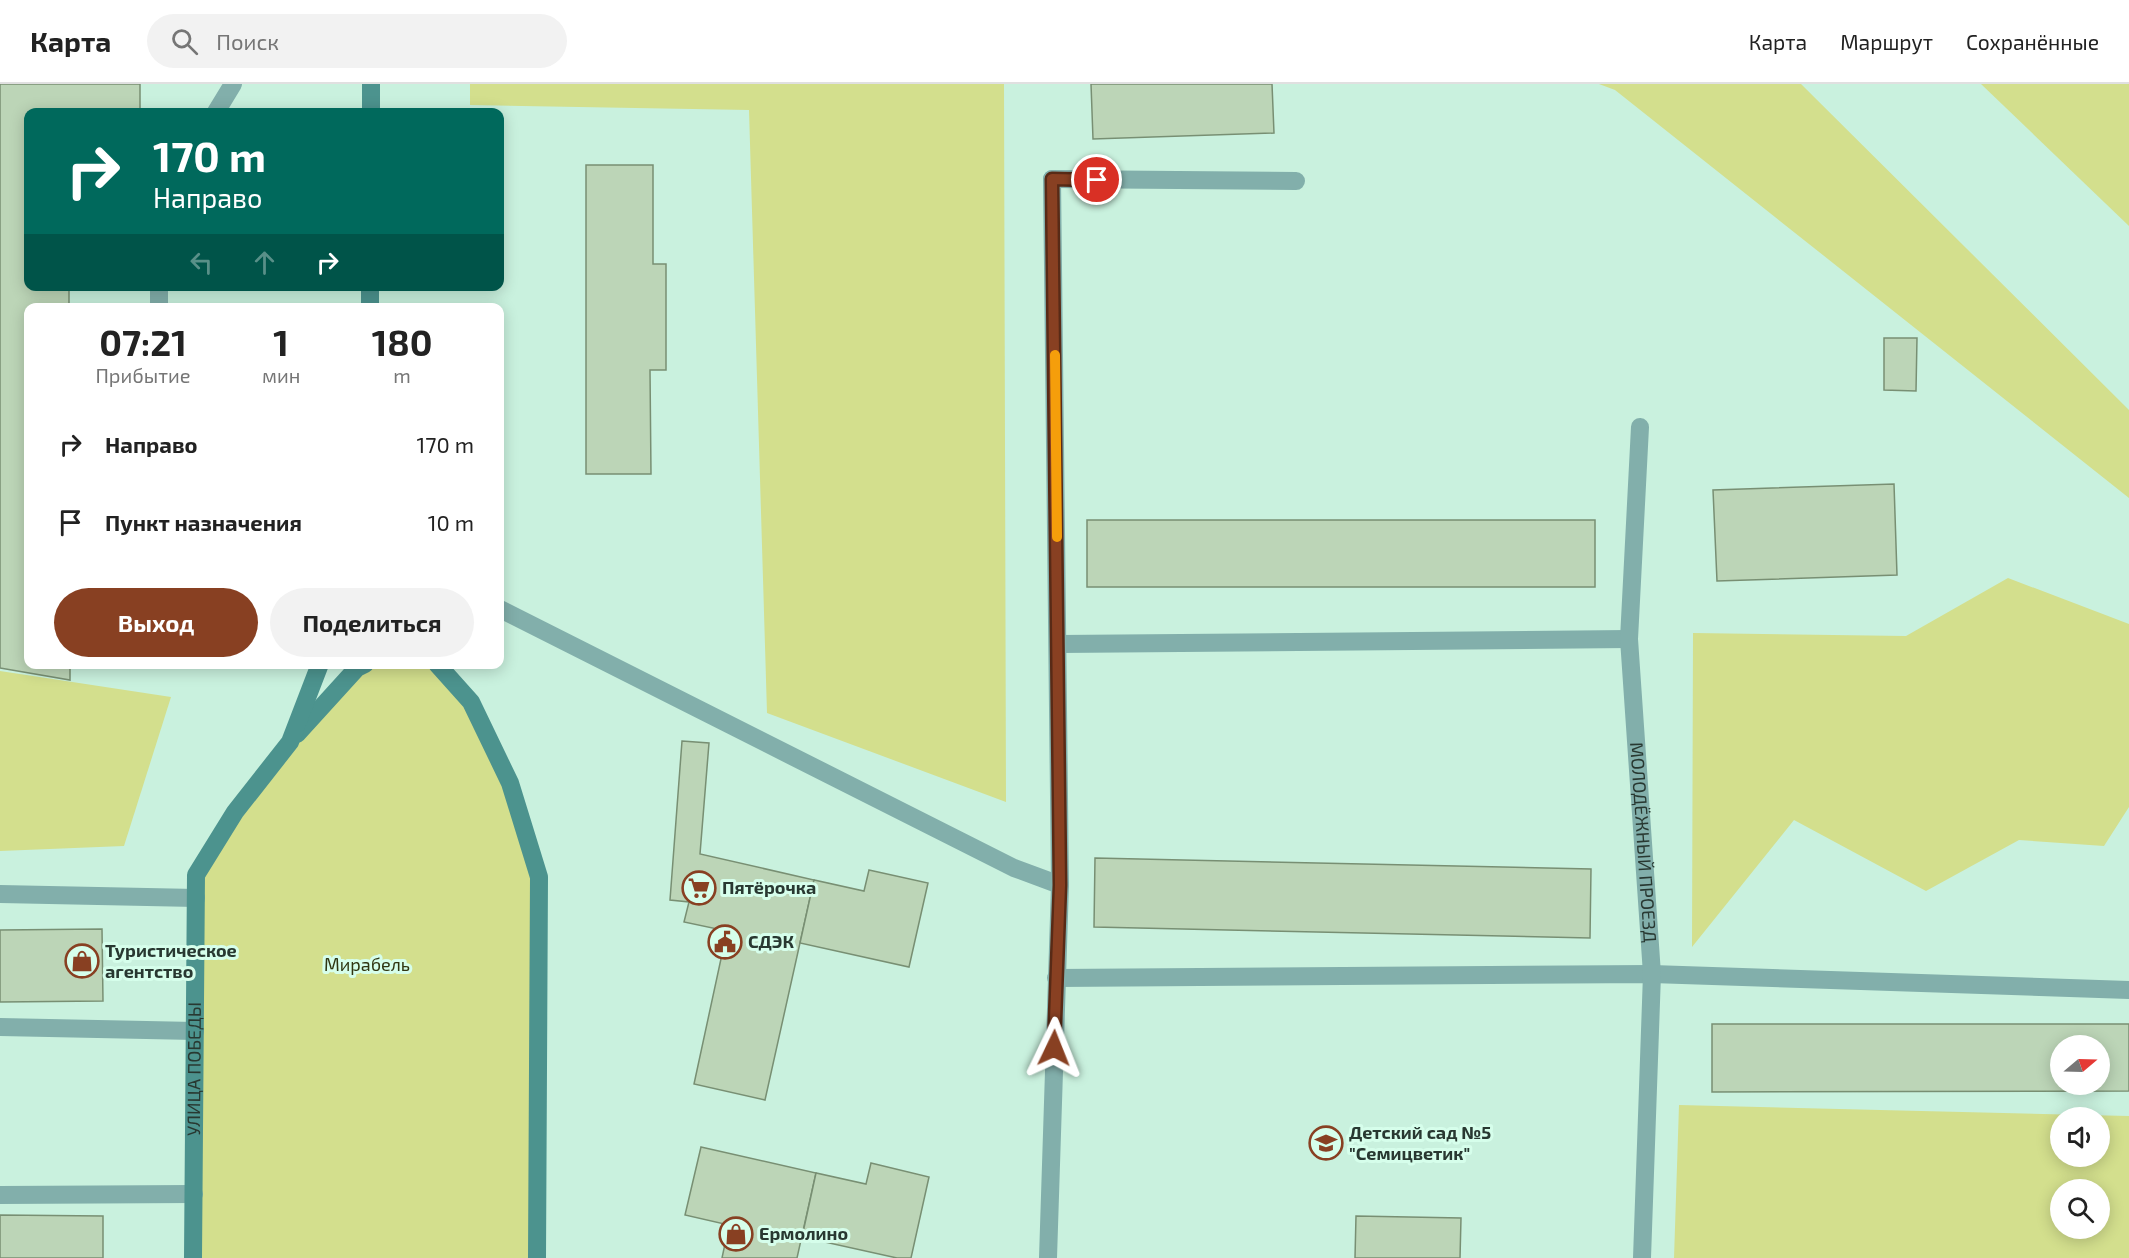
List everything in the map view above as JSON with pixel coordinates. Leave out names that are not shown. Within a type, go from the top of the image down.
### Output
[{"type":"street","points":[[218,108],[233,84]]},
{"type":"street","points":[[371,84],[371,108]]},
{"type":"street","points":[[1048,1258],[1060,885],[1052,179],[1296,181]]},
{"type":"street","name":"МОЛОДЁЖНЫЙ ПРОЕЗД","points":[[1640,427],[1629,639],[1653,975],[1642,1258]]},
{"type":"street","points":[[504,611],[1014,868],[1060,885]]},
{"type":"street","points":[[1059,644],[1629,639]]},
{"type":"street","name":"УЛИЦА ПОБЕДЫ","points":[[193,1258],[196,875],[235,812],[290,742],[318,669]]},
{"type":"street","points":[[290,742],[356,669]]},
{"type":"street","points":[[441,669],[471,702],[501,762],[510,783],[539,877],[537,1258]]},
{"type":"street","points":[[0,894],[196,898]]},
{"type":"street","points":[[1056,978],[1653,975],[2129,990]]},
{"type":"street","points":[[0,1027],[195,1031]]},
{"type":"street","points":[[0,1195],[194,1194]]},
{"type":"green space","points":[[470,84],[1004,84],[1006,802],[767,713],[749,110],[470,105]]},
{"type":"green space","points":[[1599,84],[1801,84],[2129,410],[2129,498],[1615,90]]},
{"type":"green space","points":[[1981,84],[2129,84],[2129,226]]},
{"type":"green space","points":[[2008,578],[2129,624],[2129,807],[2104,846],[2019,840],[1926,891],[1794,820],[1692,947],[1693,633],[1906,636]]},
{"type":"green space","name":"Мирабель","points":[[361,669],[441,669],[471,702],[539,877],[537,1258],[193,1258],[196,875],[235,812]]},
{"type":"green space","points":[[0,671],[171,697],[124,846],[0,851]]},
{"type":"green space","points":[[1679,1105],[2050,1114],[2050,1167],[2110,1167],[2110,1116],[2129,1116],[2129,1258],[1674,1258]]},
{"type":"building","points":[[0,84],[140,84],[140,108],[24,108],[24,291],[69,291],[69,303],[24,303],[24,669],[70,669],[70,680],[0,668]]},
{"type":"building","points":[[1091,84],[1272,84],[1274,133],[1093,139]]},
{"type":"building","points":[[586,165],[653,165],[653,264],[666,264],[666,370],[650,370],[651,474],[586,474]]},
{"type":"building","points":[[1884,338],[1917,338],[1916,391],[1884,390]]},
{"type":"building","points":[[1894,484],[1897,575],[1717,581],[1713,490]]},
{"type":"building","points":[[1087,520],[1595,520],[1595,587],[1087,587]]},
{"type":"building","points":[[682,741],[709,743],[700,854],[814,880],[765,1100],[694,1084],[727,931],[684,922],[689,902],[670,900]]},
{"type":"building","points":[[1095,858],[1591,869],[1590,938],[1094,927]]},
{"type":"building","points":[[869,870],[928,883],[909,967],[800,943],[814,880],[864,891]]},
{"type":"building","points":[[102,929],[103,1001],[0,1002],[0,930]]},
{"type":"building","points":[[1712,1024],[2129,1024],[2129,1091],[2110,1091],[2110,1035],[2050,1035],[2050,1091],[1712,1092]]},
{"type":"building","points":[[701,1147],[816,1173],[797,1258],[722,1258],[729,1225],[685,1215]]},
{"type":"building","points":[[871,1163],[929,1177],[911,1258],[897,1258],[802,1237],[816,1173],[866,1184]]},
{"type":"building","points":[[0,1215],[103,1216],[103,1258],[0,1258]]},
{"type":"building","points":[[1356,1216],[1461,1218],[1460,1258],[1355,1258]]},
{"type":"slow traffic","points":[[1055,355],[1057,537]]},
{"type":"place","name":"Пятёрочка","points":[[699,888]]},
{"type":"place","name":"СДЭК","points":[[725,942]]},
{"type":"place","name":"Туристическое агентство","points":[[82,961]]},
{"type":"place","name":"Детский сад №5 \"Семицветик\"","points":[[1326,1143]]},
{"type":"place","name":"Ермолино","points":[[736,1234]]},
{"type":"route","points":[[1054,1048],[1060,885],[1052,179],[1097,180]]}]
